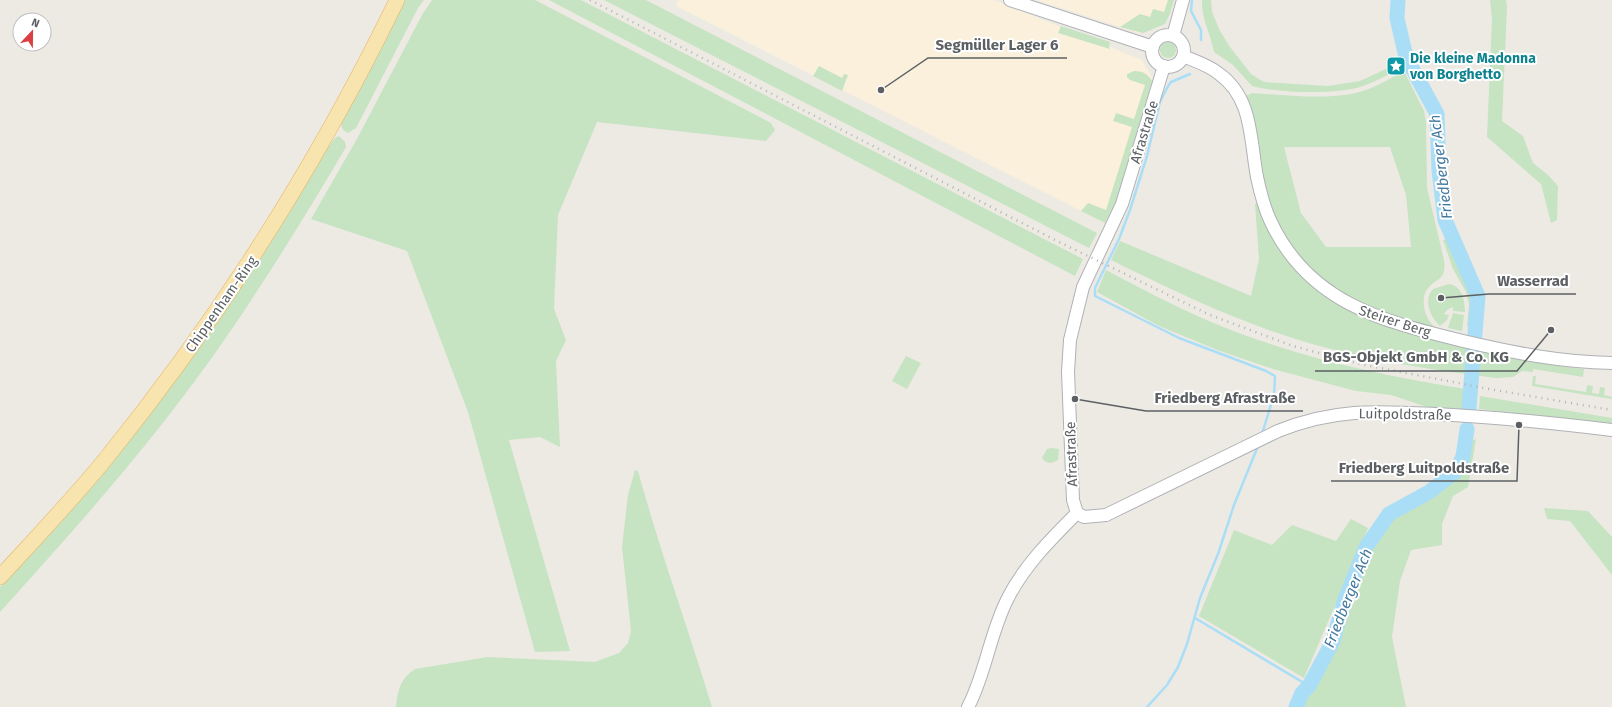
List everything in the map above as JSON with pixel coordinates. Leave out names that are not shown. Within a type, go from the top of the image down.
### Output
[{"type":"main road","name":"Chippenham-Ring","points":[[0,577],[69,502],[103,462],[206,328],[263,242],[314,157],[348,97],[396,0]]},
{"type":"street","points":[[1010,0],[1153,47]]},
{"type":"street","points":[[1173,36],[1183,0]]},
{"type":"street","points":[[1162,36],[1173,36],[1181,42],[1184,52],[1183,56],[1176,64],[1164,66],[1157,62],[1154,58],[1153,47],[1162,36]]},
{"type":"street","name":"Steirer Berg","points":[[1183,56],[1218,73],[1238,95],[1247,113],[1257,177],[1270,219],[1284,245],[1317,284],[1353,307],[1383,320],[1504,351],[1562,361],[1612,363]]},
{"type":"street","name":"Afrastraße","points":[[1077,513],[1073,500],[1069,411],[1068,372],[1070,340],[1083,287],[1122,204],[1164,66]]},
{"type":"street","name":"Luitpoldstraße","points":[[1077,513],[1084,517],[1106,515],[1278,431],[1307,420],[1348,412],[1372,411],[1459,415],[1612,430]]},
{"type":"street","points":[[968,707],[1008,598],[1038,554],[1077,513]]},
{"type":"shaded area","points":[[678,0],[994,0],[1142,60],[1152,78],[1117,199],[1105,223],[676,6]]},
{"type":"shaded area","points":[[1036,0],[1174,0],[1165,24],[1139,33]]},
{"type":"green space","points":[[405,0],[424,0],[418,8],[356,128],[348,133],[343,130],[341,125]]},
{"type":"green space","points":[[432,0],[535,0],[771,123],[775,130],[766,141],[597,122],[558,215],[554,309],[566,340],[556,361],[560,447],[540,437],[509,440],[570,651],[535,652],[468,412],[407,251],[311,219],[358,137],[422,15]]},
{"type":"green space","points":[[549,0],[581,0],[1083,259],[1075,276]]},
{"type":"green space","points":[[604,0],[646,0],[1097,233],[1089,248]]},
{"type":"green space","points":[[1168,0],[1174,0],[1165,24],[1143,33],[1120,27],[1140,14],[1150,17],[1153,9],[1164,12]]},
{"type":"green space","points":[[1202,0],[1211,0],[1212,12],[1220,31],[1230,47],[1251,74],[1264,82],[1328,86],[1360,81],[1401,62],[1402,67],[1363,86],[1339,91],[1308,92],[1277,90],[1252,86],[1233,65],[1214,52],[1203,13]]},
{"type":"green space","points":[[1490,0],[1506,0],[1507,7],[1502,121],[1523,136],[1533,163],[1548,175],[1558,186],[1557,220],[1551,223],[1541,184],[1487,137],[1492,19]]},
{"type":"green space","points":[[1061,26],[1110,42],[1110,49],[1058,33]]},
{"type":"green space","points":[[1165,42],[1171,42],[1176,47],[1174,56],[1171,58],[1165,58],[1160,53],[1160,47]]},
{"type":"green space","points":[[819,66],[842,78],[844,74],[848,75],[842,91],[813,76]]},
{"type":"green space","points":[[1134,71],[1145,73],[1152,81],[1117,199],[1105,223],[1081,211],[1088,203],[1106,210],[1132,127],[1113,121],[1116,113],[1134,119],[1145,85],[1130,80],[1127,77],[1127,74]]},
{"type":"green space","points":[[1404,71],[1424,111],[1426,122],[1427,188],[1444,260],[1444,272],[1442,276],[1429,287],[1424,295],[1425,311],[1429,321],[1436,328],[1396,319],[1362,305],[1325,281],[1309,267],[1295,251],[1283,233],[1273,213],[1266,191],[1253,119],[1246,96],[1252,93],[1331,96],[1356,93],[1381,84]],"holes":[[[1284,147],[1390,147],[1406,195],[1411,247],[1326,247],[1301,213]]]},
{"type":"green space","points":[[339,136],[345,142],[346,147],[257,292],[225,339],[173,410],[117,479],[0,612],[0,587],[24,560],[239,289],[258,261],[323,154],[335,138]]},
{"type":"green space","points":[[1259,202],[1316,286],[1341,306],[1369,319],[1405,332],[1446,343],[1525,360],[1584,369],[1583,377],[1533,369],[1533,372],[1522,371],[1513,377],[1496,378],[1403,364],[1335,350],[1286,336],[1235,317],[1111,260],[1120,241],[1251,296],[1259,259],[1255,204]]},
{"type":"green space","points":[[1450,238],[1474,293],[1473,326],[1467,326],[1469,304],[1466,292],[1453,269],[1443,240]]},
{"type":"green space","points":[[1106,270],[1157,297],[1209,321],[1272,344],[1303,354],[1368,371],[1466,389],[1465,410],[1427,407],[1391,395],[1356,391],[1273,369],[1220,351],[1159,326],[1097,292]]},
{"type":"green space","points":[[1449,284],[1457,288],[1462,294],[1465,312],[1453,311],[1453,307],[1447,310],[1444,314],[1449,315],[1447,320],[1440,326],[1433,318],[1429,308],[1428,298],[1433,289]]},
{"type":"green space","points":[[1453,313],[1464,315],[1462,331],[1448,328]]},
{"type":"green space","points":[[906,356],[921,363],[907,389],[892,381]]},
{"type":"green space","points":[[1533,376],[1536,376],[1535,384],[1586,392],[1587,385],[1593,386],[1592,393],[1599,394],[1600,387],[1605,388],[1604,395],[1612,397],[1612,399],[1532,386]]},
{"type":"green space","points":[[1480,396],[1612,418],[1612,425],[1479,409]]},
{"type":"green space","points":[[1476,439],[1468,487],[1453,496],[1442,524],[1442,545],[1411,550],[1400,581],[1392,637],[1406,707],[1302,707],[1327,661],[1383,509],[1418,493],[1451,470],[1458,446]]},
{"type":"green space","points":[[1047,449],[1059,449],[1058,460],[1049,463],[1042,458]]},
{"type":"green space","points":[[635,470],[638,471],[655,531],[712,707],[396,707],[403,681],[415,669],[488,657],[595,662],[619,653],[628,643],[631,631],[622,547],[628,495]]},
{"type":"green space","points":[[1544,508],[1588,511],[1612,537],[1612,575],[1570,521],[1547,519]]},
{"type":"green space","points":[[1351,519],[1368,528],[1304,678],[1199,616],[1234,530],[1272,545],[1292,525],[1336,541]]},
{"type":"waterway","points":[[1192,0],[1191,11],[1201,30],[1201,40]]},
{"type":"waterway","name":"Friedberger Ach","points":[[1398,0],[1397,18],[1406,57],[1437,114],[1439,171],[1445,220],[1478,296],[1469,408]]},
{"type":"waterway","points":[[1190,74],[1171,82],[1160,102],[1147,156],[1130,210],[1119,239],[1095,288],[1095,296],[1179,338],[1266,371],[1275,376],[1274,395],[1262,434]]},
{"type":"waterway","name":"Friedberger Ach","points":[[1296,707],[1302,693],[1309,686],[1333,641],[1344,602],[1366,547],[1389,514],[1429,492],[1455,472],[1463,457],[1467,429]]},
{"type":"waterway","points":[[1147,707],[1167,685],[1178,667],[1187,644],[1200,598],[1218,554],[1234,505],[1258,446]]},
{"type":"waterway","points":[[1195,618],[1309,686]]},
{"type":"railway","points":[[590,0],[1061,243],[1210,315],[1293,346],[1360,364],[1489,389],[1612,410]]},
{"type":"place","name":"Die kleine Madonna von Borghetto","points":[[1396,66]]},
{"type":"place","name":"Segmüller Lager 6","points":[[881,90]]},
{"type":"place","name":"Wasserrad","points":[[1441,298]]},
{"type":"place","name":"BGS-Objekt GmbH & Co. KG","points":[[1551,330]]},
{"type":"place","name":"Friedberg Afrastraße","points":[[1075,399]]},
{"type":"place","name":"Friedberg Luitpoldstraße","points":[[1519,425]]}]
